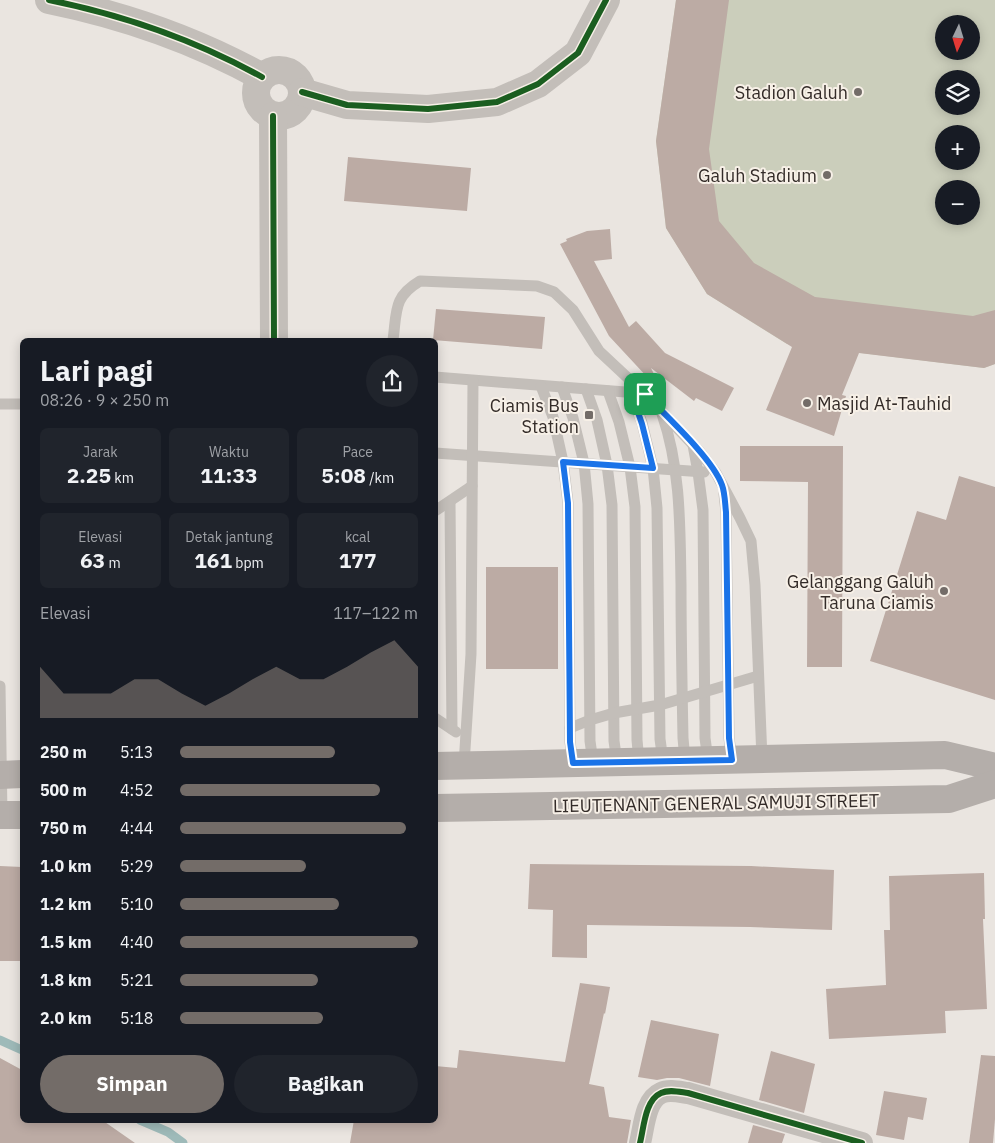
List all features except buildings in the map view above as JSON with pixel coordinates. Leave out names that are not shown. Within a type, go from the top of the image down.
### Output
[{"type":"main road","points":[[464,754],[464,808]]},
{"type":"main road","points":[[438,765],[464,754],[651,761],[945,755],[995,767]]},
{"type":"main road","points":[[595,805],[651,761]]},
{"type":"main road","name":"LIEUTENANT GENERAL SAMUJI STREET","points":[[438,808],[949,799],[995,784]]},
{"type":"street","points":[[49,0],[120,18],[173,36],[227,58],[262,77]]},
{"type":"street","points":[[302,92],[347,105],[428,109],[497,102],[538,84],[578,53],[606,0]]},
{"type":"street","points":[[278,70],[287,72],[294,77],[302,92],[297,108],[282,116],[274,116],[265,112],[258,104],[256,95],[257,86],[262,77],[278,70]]},
{"type":"street","points":[[274,116],[274,338]]},
{"type":"street","points":[[640,1143],[652,1099],[662,1092],[673,1091],[688,1093],[862,1143]]},
{"type":"lane","points":[[392,338],[400,298],[408,288],[420,281],[537,286],[554,292],[573,310],[599,351],[660,409],[692,445],[716,473],[751,541],[755,585],[762,759]]},
{"type":"lane","points":[[438,377],[645,394]]},
{"type":"lane","points":[[464,754],[471,644],[473,380]]},
{"type":"lane","points":[[541,386],[552,417],[563,462],[568,503],[570,728]]},
{"type":"lane","points":[[562,387],[573,418],[584,464],[588,504],[590,741],[651,761],[729,738],[726,512],[723,486]]},
{"type":"lane","points":[[586,389],[597,420],[607,465],[612,506],[614,741],[651,761]]},
{"type":"lane","points":[[608,391],[619,422],[630,467],[635,507],[637,710],[651,761]]},
{"type":"lane","points":[[631,392],[642,424],[653,468],[658,508],[660,739],[651,761]]},
{"type":"lane","points":[[0,404],[20,404]]},
{"type":"lane","points":[[651,761],[683,738],[680,509],[675,470],[666,426],[660,409]]},
{"type":"lane","points":[[570,728],[651,761],[705,738],[703,510],[692,445]]},
{"type":"lane","points":[[438,453],[716,473]]},
{"type":"lane","points":[[438,509],[472,486]]},
{"type":"lane","points":[[450,502],[452,729],[464,754]]},
{"type":"lane","points":[[570,728],[614,713],[660,705],[758,676]]},
{"type":"lane","points":[[0,686],[8,775],[8,815]]},
{"type":"lane","points":[[438,720],[452,729]]},
{"type":"green space","name":"Galuh Stadium","points":[[676,0],[995,0],[995,364],[984,368],[787,344],[707,294],[666,228],[656,141]]},
{"type":"waterway","points":[[0,1040],[20,1049]]},
{"type":"waterway","points":[[147,1123],[168,1132],[183,1143]]},
{"type":"cycle path","points":[[49,0],[132,21],[212,52],[262,77]]},
{"type":"cycle path","points":[[302,92],[347,105],[428,109],[497,102],[538,84],[578,53],[606,0]]},
{"type":"cycle path","points":[[273,116],[274,338]]},
{"type":"cycle path","points":[[640,1143],[648,1108],[661,1093],[671,1091],[688,1093],[862,1143]]},
{"type":"place","name":"Stadion Galuh","points":[[858,92]]},
{"type":"place","name":"Galuh Stadium","points":[[827,175]]},
{"type":"place","name":"Masjid At-Tauhid","points":[[807,403]]},
{"type":"place","name":"Ciamis Bus Station","points":[[589,415]]},
{"type":"place","name":"Gelanggang Galuh Taruna Ciamis","points":[[944,591]]},
{"type":"route","points":[[631,392],[645,394],[700,452],[723,486],[726,512],[729,738],[732,760],[573,763],[570,742],[568,503],[563,462],[653,468],[642,424],[631,392]]}]
